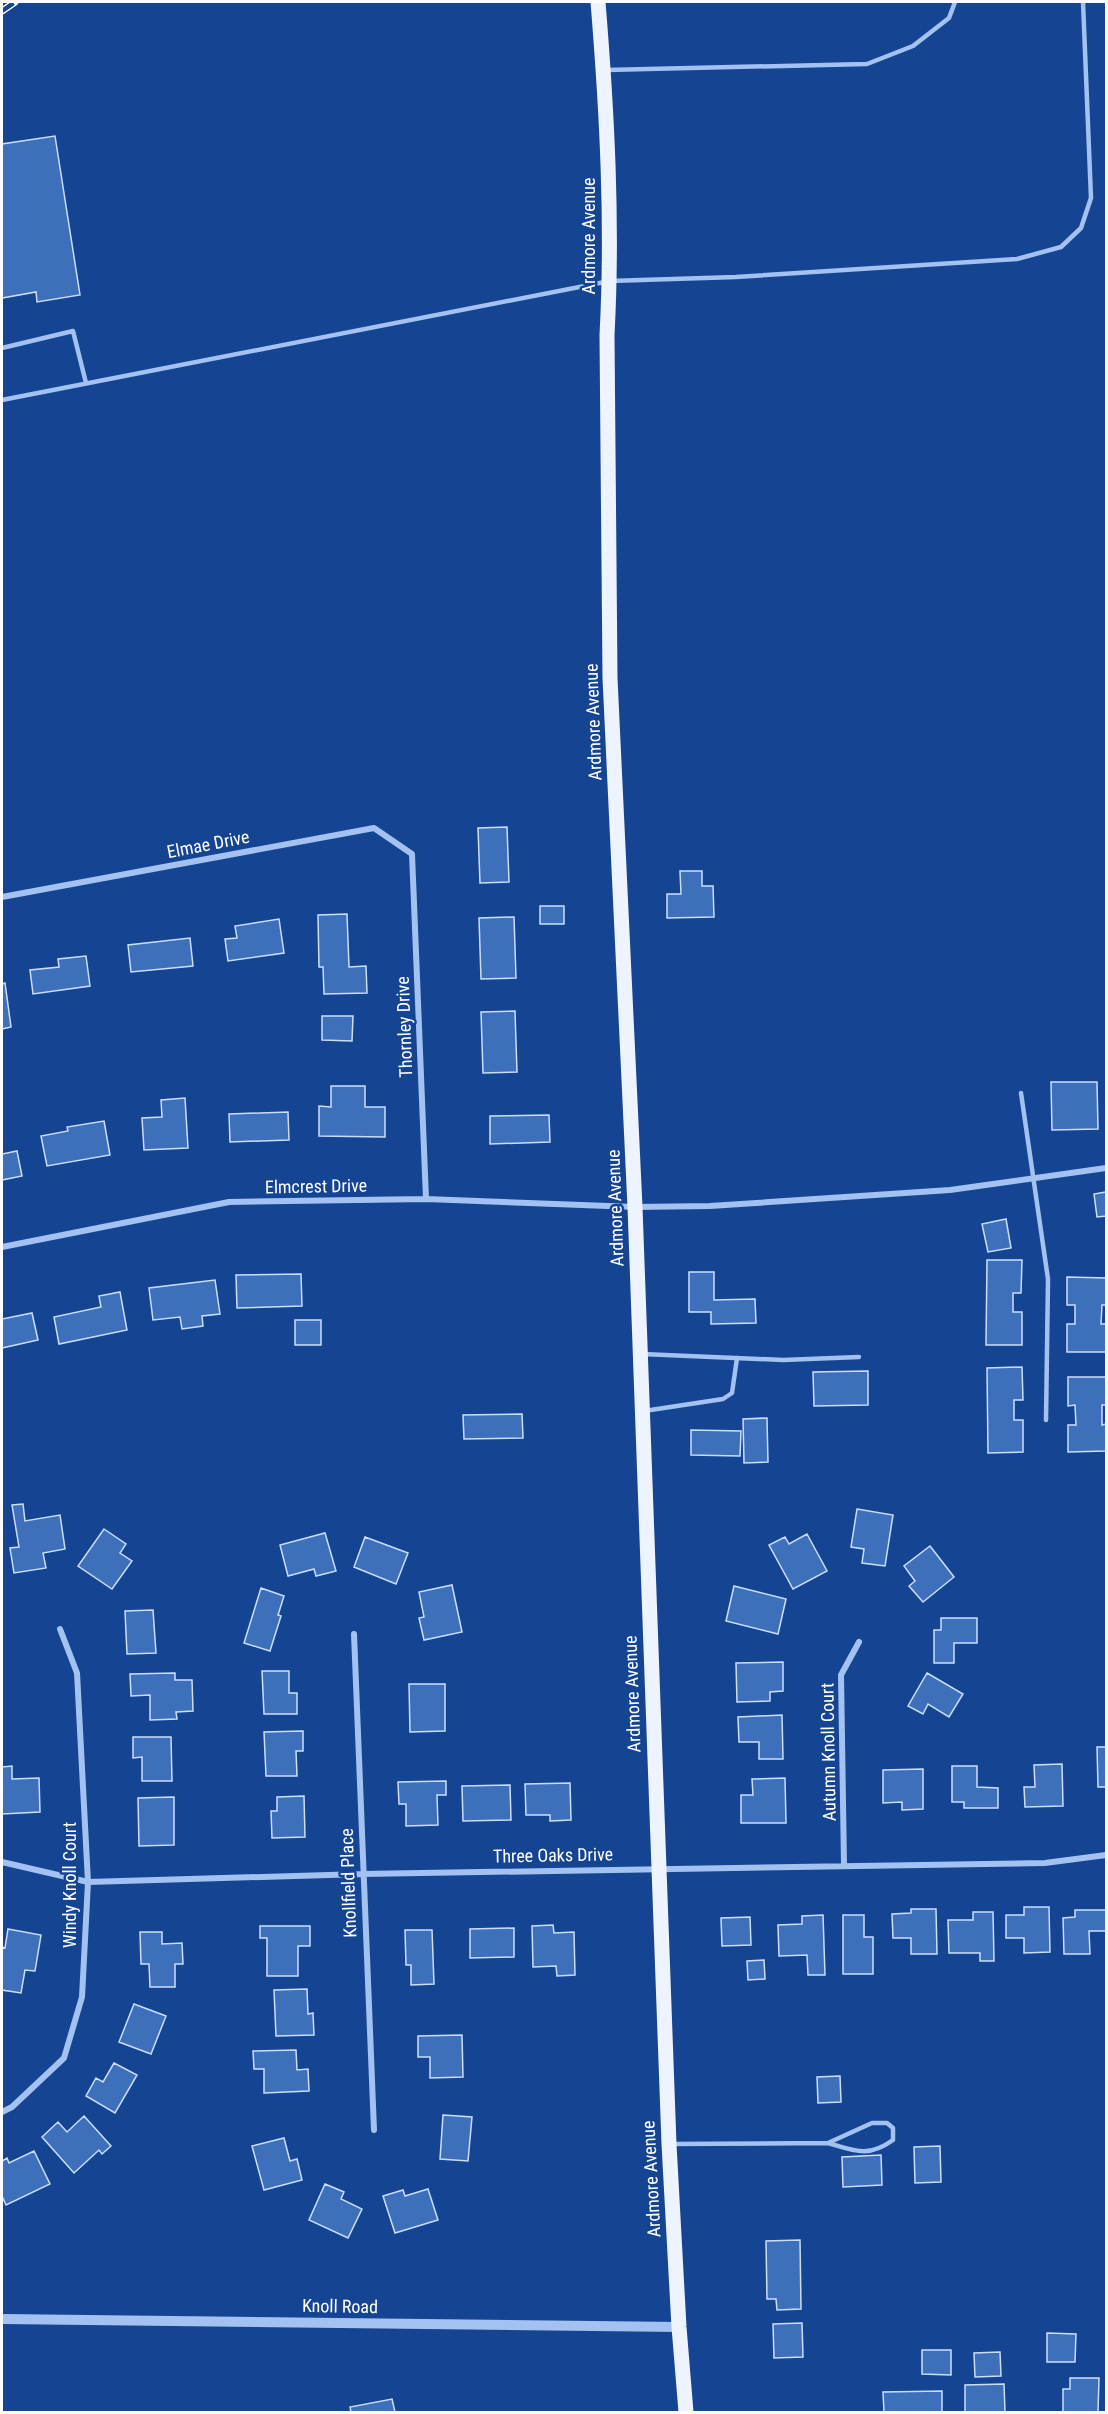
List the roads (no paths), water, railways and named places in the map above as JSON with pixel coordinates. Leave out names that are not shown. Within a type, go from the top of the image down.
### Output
[{"type":"main road","name":"Ardmore Avenue","points":[[598,2],[604,70],[610,281],[607,335],[610,678],[635,1207],[669,2144],[679,2326],[687,2412]]},
{"type":"street","name":"Elmae Drive","points":[[2,897],[374,828],[412,854]]},
{"type":"street","name":"Thornley Drive","points":[[412,854],[426,1199]]},
{"type":"street","name":"Elmcrest Drive","points":[[2,1247],[229,1202],[426,1199],[635,1207],[711,1206],[950,1190],[1107,1168]]},
{"type":"street","name":"Windy Knoll Court","points":[[2,2112],[12,2107],[64,2058],[82,1997],[88,1882],[77,1673],[60,1629]]},
{"type":"street","name":"Knollfield Place","points":[[354,1634],[374,2130]]},
{"type":"street","name":"Autumn Knoll Court","points":[[844,1865],[841,1675],[858,1642]]},
{"type":"street","name":"Three Oaks Drive","points":[[2,1862],[88,1882],[362,1874],[1045,1863],[1107,1855]]},
{"type":"street","name":"Knoll Road","points":[[2,2319],[679,2326]]},
{"type":"lane","points":[[604,70],[867,64],[913,46],[949,18],[956,2]]},
{"type":"lane","points":[[2,400],[610,281],[736,277],[1017,259],[1061,247],[1082,228],[1091,198],[1083,2]]},
{"type":"lane","points":[[2,348],[73,331],[86,383]]},
{"type":"lane","points":[[1021,1093],[1048,1279],[1046,1420]]},
{"type":"lane","points":[[639,1353],[783,1360],[859,1357]]},
{"type":"lane","points":[[641,1412],[723,1400],[732,1393],[737,1358]]},
{"type":"lane","points":[[669,2144],[828,2143],[863,2153],[881,2149],[893,2140],[893,2128],[887,2123],[872,2123],[828,2143]]},
{"type":"railway","points":[[2,11],[15,2]]}]
